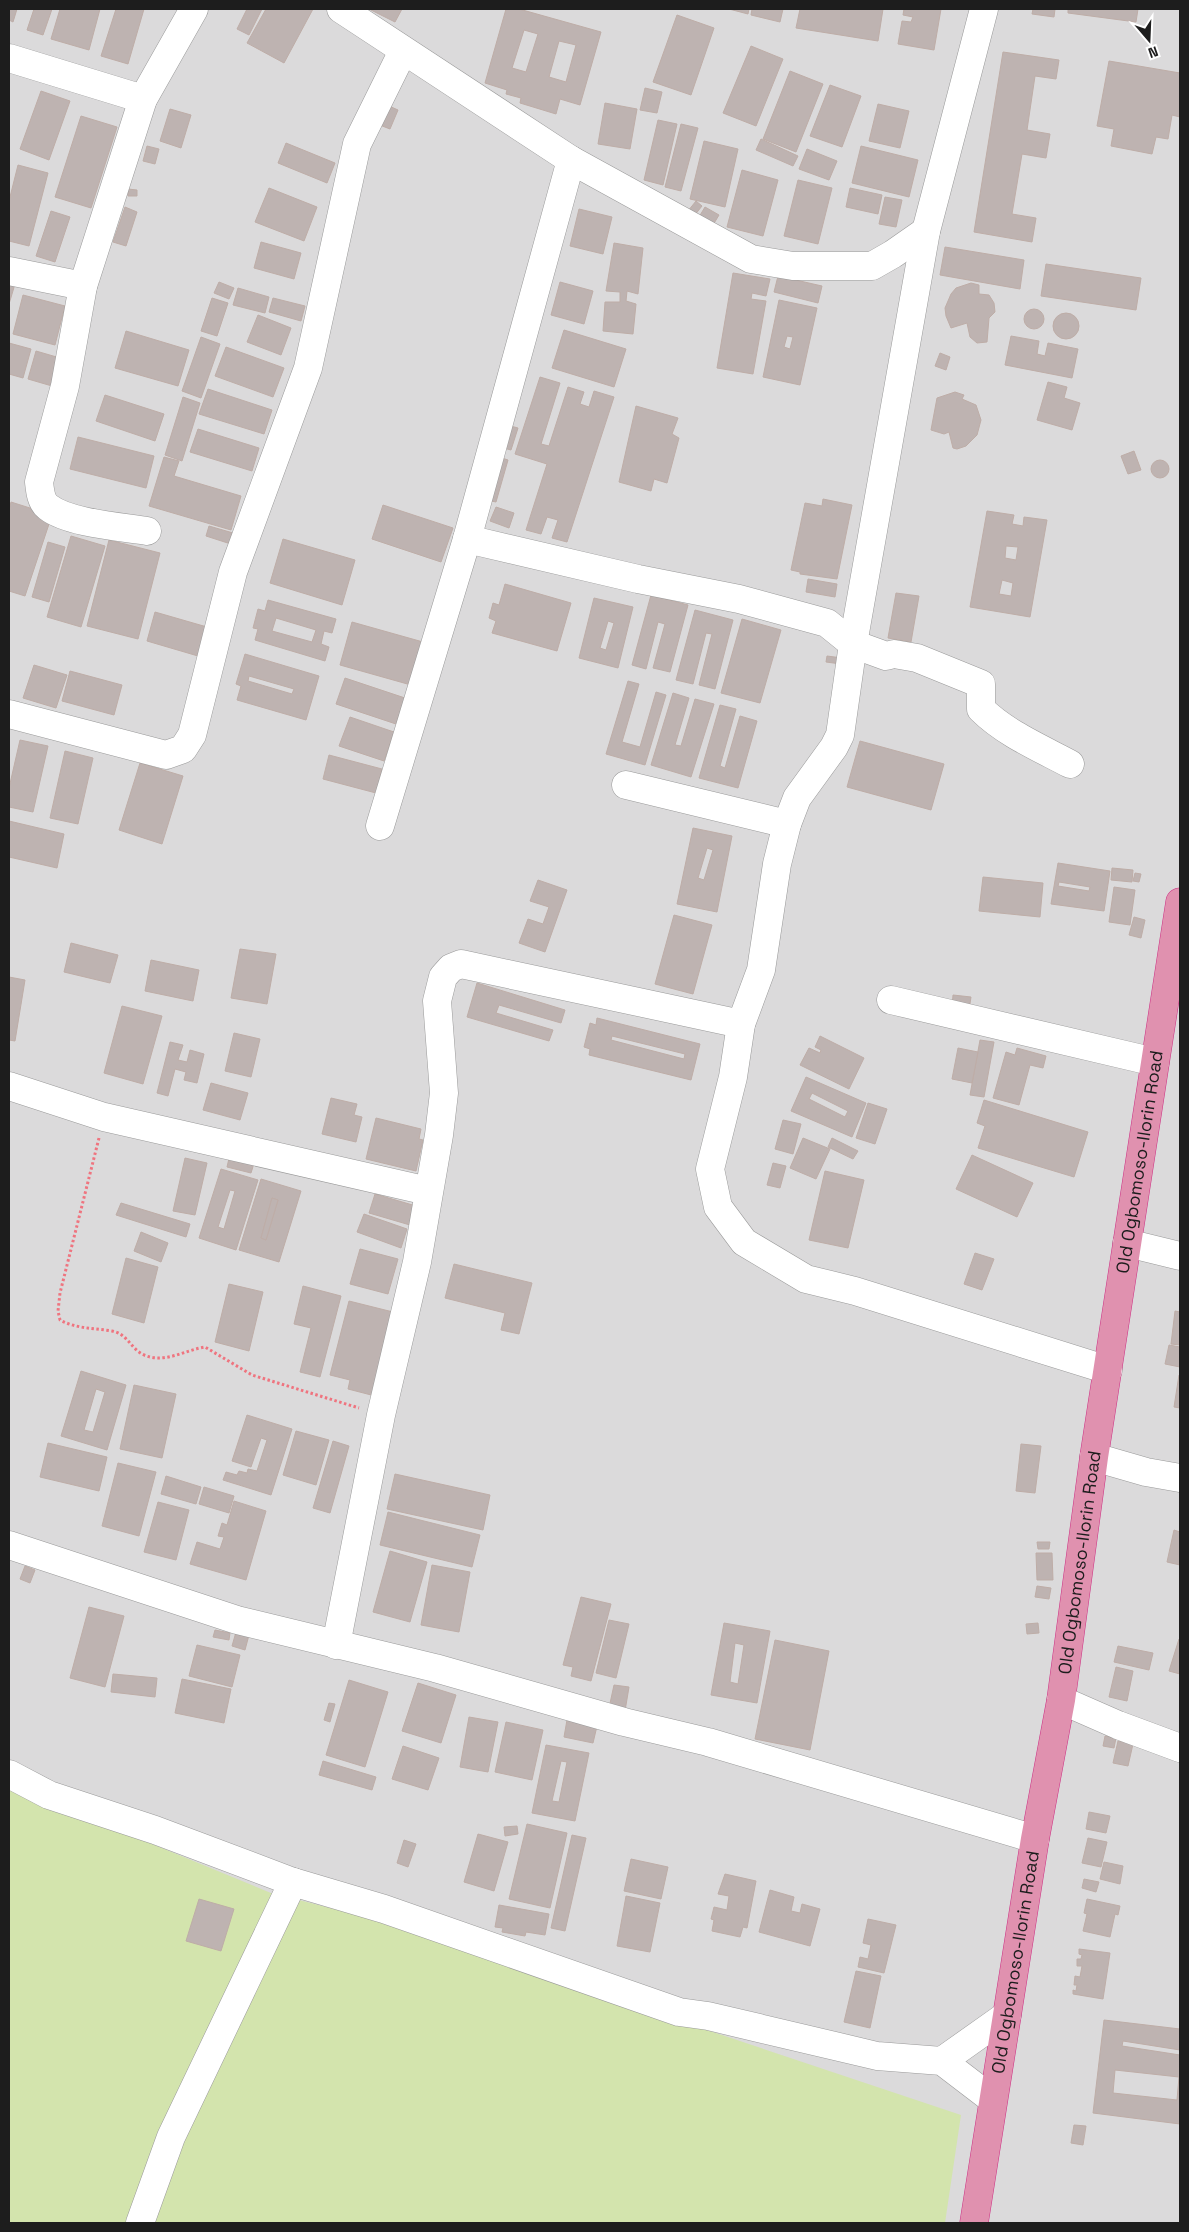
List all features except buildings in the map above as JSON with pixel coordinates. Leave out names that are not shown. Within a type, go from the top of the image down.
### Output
[{"type":"highway","name":"Old Ogbomoso-Ilorin Road","points":[[974,2223],[1035,1839],[1061,1700],[1094,1457],[1155,1062],[1175,971],[1180,902]]},
{"type":"street","points":[[147,531],[91,522],[65,515],[48,507],[42,498],[39,482],[65,386],[83,286],[143,99],[194,9]]},
{"type":"street","points":[[341,9],[570,160],[751,259],[793,266],[872,266],[926,231]]},
{"type":"street","points":[[984,9],[926,231],[853,644],[840,735],[834,747],[797,798],[787,824],[777,864],[761,970],[741,1024],[733,1077],[710,1169],[718,1207],[744,1242],[806,1279],[855,1291],[1108,1370]]},
{"type":"street","points":[[9,714],[166,755],[184,749],[192,735],[233,572],[308,368],[356,144],[403,51]]},
{"type":"street","points":[[9,58],[143,99]]},
{"type":"street","points":[[380,826],[467,539],[570,160]]},
{"type":"street","points":[[9,271],[83,286]]},
{"type":"street","points":[[467,539],[638,579],[739,599],[827,623],[853,644],[886,656],[894,654],[917,658],[981,684],[981,709],[990,718],[1014,734],[1070,764]]},
{"type":"street","points":[[827,623],[862,600]]},
{"type":"street","points":[[626,785],[787,824]]},
{"type":"street","points":[[336,1646],[381,1415],[417,1262],[444,1093],[437,1001],[443,977],[451,968],[461,964],[741,1024]]},
{"type":"street","points":[[891,1000],[1155,1062]]},
{"type":"street","points":[[9,1086],[104,1117],[428,1191]]},
{"type":"street","points":[[1127,1243],[1180,1256]]},
{"type":"street","points":[[1094,1457],[1146,1472],[1180,1478]]},
{"type":"street","points":[[9,1545],[237,1620],[336,1646],[435,1668],[624,1722],[708,1742],[1035,1839]]},
{"type":"street","points":[[1061,1700],[1118,1725],[1180,1748]]},
{"type":"street","points":[[9,1774],[49,1795],[154,1830],[293,1882],[384,1909],[679,2012],[708,2016],[877,2056],[942,2061],[993,2100]]},
{"type":"street","points":[[140,2223],[171,2136],[293,1882]]},
{"type":"street","points":[[942,2061],[1007,2015]]},
{"type":"path","points":[[104,1117],[60,1293],[58,1311],[60,1320],[83,1328],[113,1331],[122,1335],[141,1353],[153,1358],[164,1358],[206,1347],[252,1375],[381,1415]]},
{"type":"shaded area","points":[[9,9],[1180,9],[1180,2223],[9,2223]]},
{"type":"green space","points":[[9,1785],[271,1893],[378,1920],[961,2115],[945,2223],[9,2223]]}]
